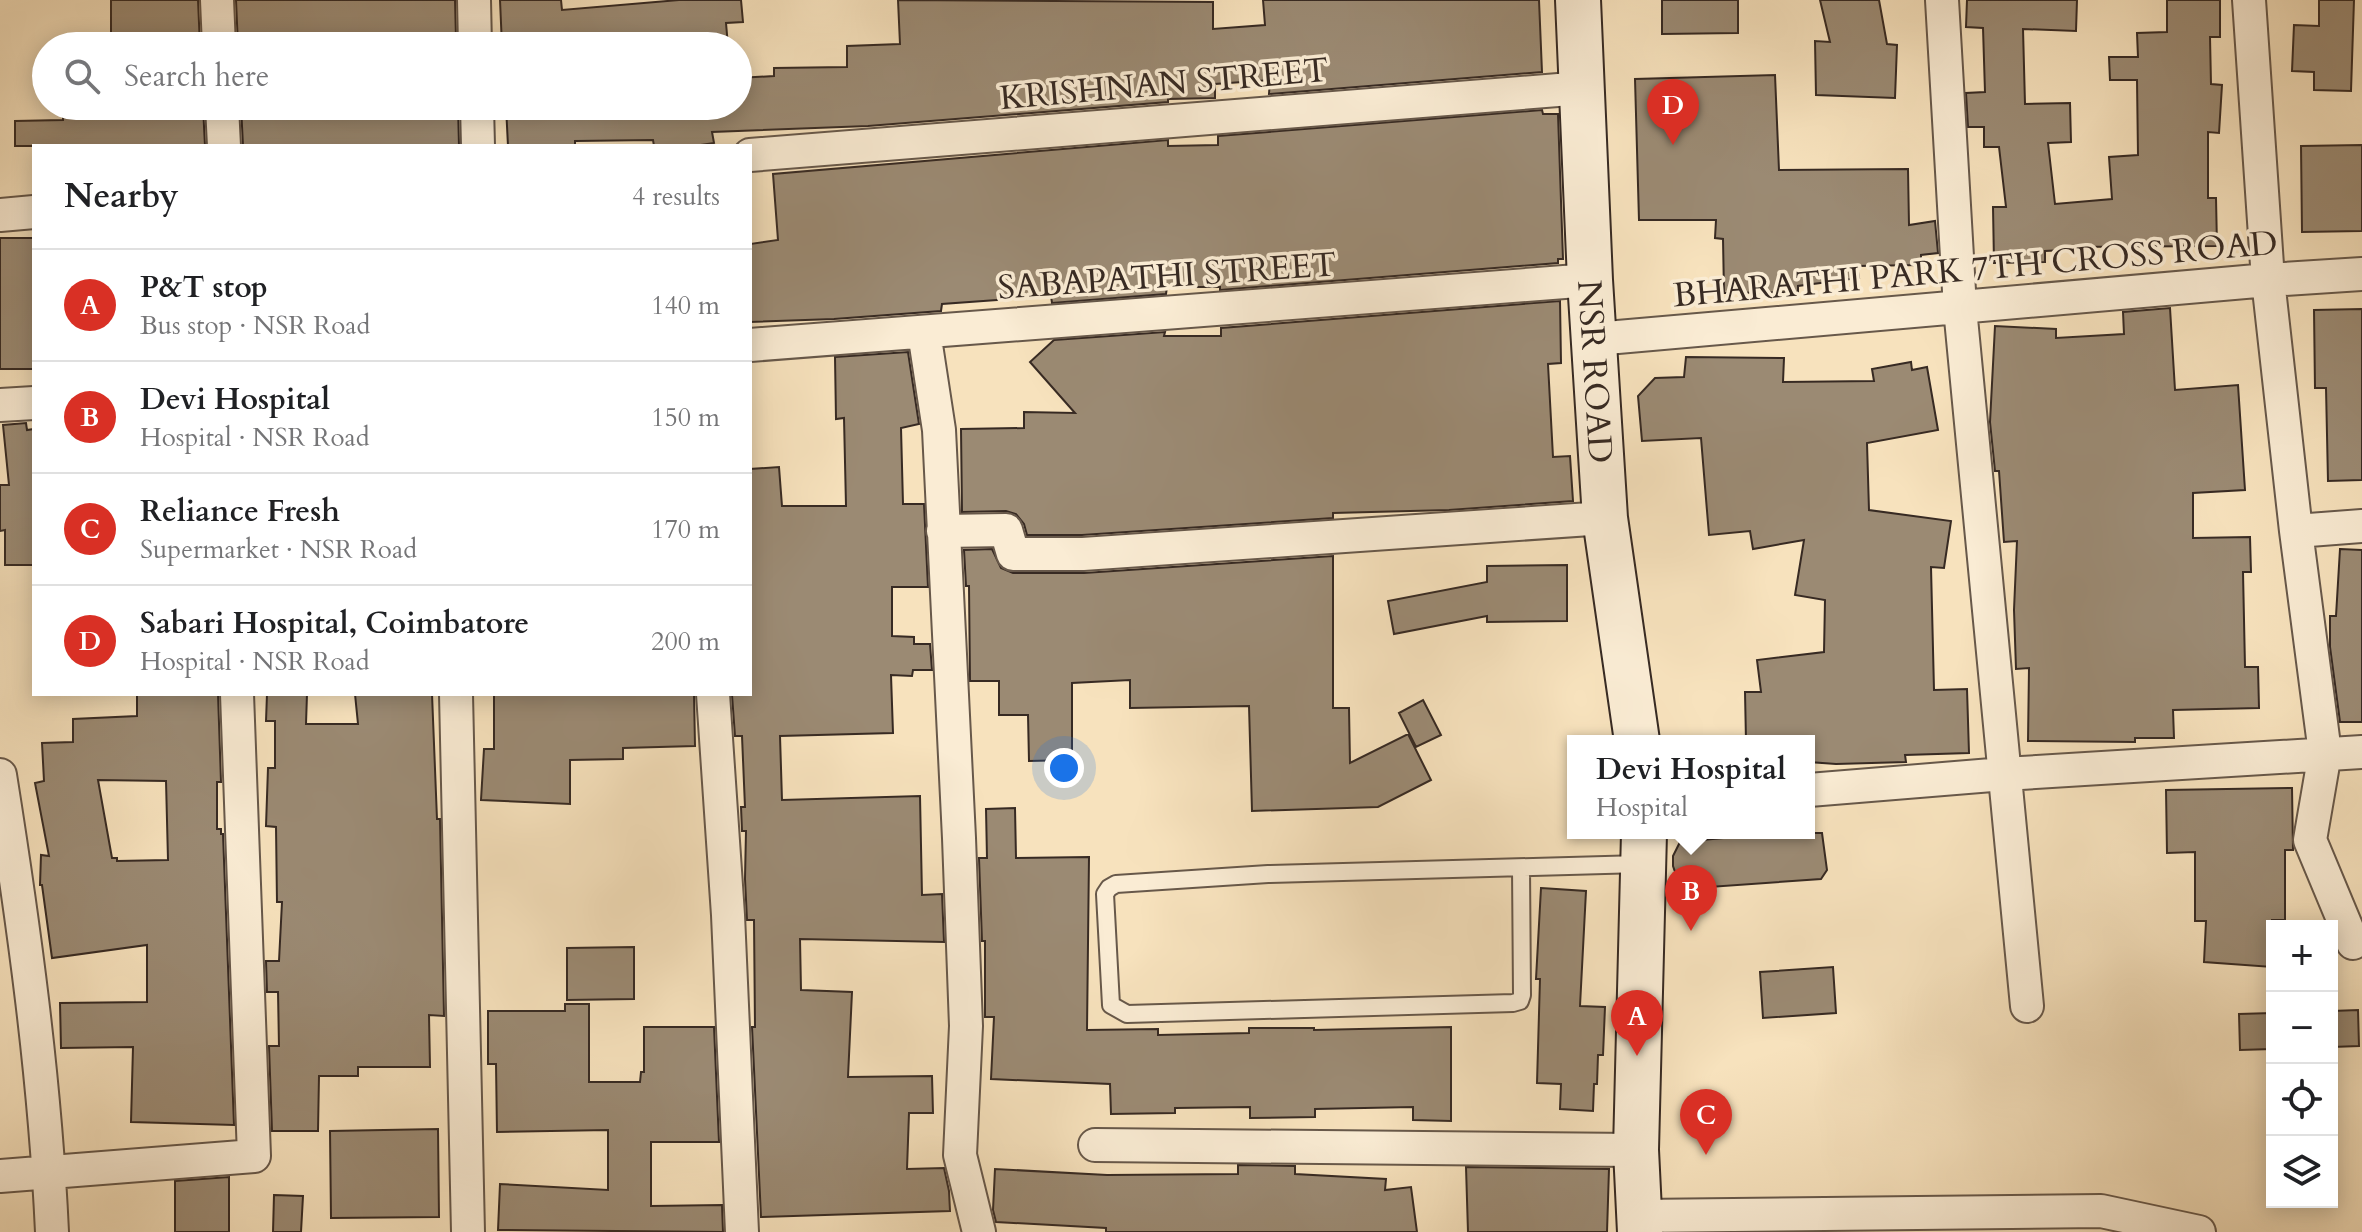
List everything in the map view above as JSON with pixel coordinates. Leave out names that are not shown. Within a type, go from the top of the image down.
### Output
[{"type":"main road","name":"NSR ROAD","points":[[1578,0],[1590,280],[1605,518],[1636,735]]},
{"type":"main road","points":[[1640,1224],[1636,1150],[1642,849]]},
{"type":"street","points":[[217,0],[218,32]]},
{"type":"street","points":[[474,0],[475,32]]},
{"type":"street","points":[[1942,0],[1960,308],[2027,1006]]},
{"type":"street","points":[[2249,0],[2268,280],[2325,753],[2310,840],[2353,943]]},
{"type":"street","name":"KRISHNAN STREET","points":[[752,155],[1583,88]]},
{"type":"street","points":[[223,120],[224,144]]},
{"type":"street","points":[[477,120],[478,144]]},
{"type":"street","points":[[0,215],[32,212]]},
{"type":"street","name":"BHARATHI PARK 7TH CROSS ROAD","points":[[1595,339],[2362,274]]},
{"type":"street","name":"SABAPATHI STREET","points":[[752,345],[1590,280]]},
{"type":"street","points":[[924,332],[939,430],[966,1026],[960,1155],[979,1232]]},
{"type":"street","points":[[0,405],[32,403]]},
{"type":"street","points":[[943,531],[1006,530],[1013,554],[1083,554],[1605,518]]},
{"type":"street","points":[[2296,531],[2362,526]]},
{"type":"street","points":[[0,1176],[254,1156],[237,696]]},
{"type":"street","points":[[456,696],[468,1232]]},
{"type":"street","points":[[713,696],[728,915],[742,1232]]},
{"type":"street","points":[[1815,790],[2004,774],[2362,752]]},
{"type":"street","points":[[0,775],[11,907],[50,1173],[52,1232]]},
{"type":"street","points":[[1095,1145],[1636,1150]]},
{"type":"street","points":[[1640,1224],[2101,1211],[2199,1232]]},
{"type":"lane","points":[[1521,868],[1520,1001],[1127,1014],[1111,1005],[1105,894],[1116,884],[1268,874],[1521,868],[1642,849]]},
{"type":"building","points":[[111,0],[198,0],[199,32],[111,32]]},
{"type":"building","points":[[236,0],[455,0],[456,32],[237,32]]},
{"type":"building","points":[[500,0],[561,0],[562,10],[679,0],[741,0],[743,22],[726,23],[727,32],[501,32]]},
{"type":"building","points":[[898,0],[1213,2],[1213,29],[1265,25],[1263,0],[1539,0],[1542,72],[1269,94],[1270,80],[1215,84],[1215,98],[1168,99],[1168,102],[868,126],[712,132],[714,143],[707,144],[654,144],[653,140],[508,144],[507,120],[752,120],[752,77],[774,76],[774,68],[847,67],[847,46],[900,44]]},
{"type":"building","points":[[1662,0],[1738,0],[1738,33],[1662,34]]},
{"type":"building","points":[[1820,0],[1879,0],[1887,44],[1897,45],[1895,98],[1816,95],[1815,41],[1830,42]]},
{"type":"building","points":[[1967,0],[2077,0],[2076,31],[2023,29],[2025,104],[2070,103],[2071,142],[2048,143],[2055,204],[2112,199],[2109,157],[2138,155],[2137,80],[2110,80],[2109,57],[2138,57],[2137,33],[2167,32],[2167,0],[2220,0],[2220,37],[2210,37],[2211,84],[2222,85],[2219,133],[2208,132],[2208,198],[2216,198],[2217,246],[2064,247],[2064,250],[2045,251],[2045,262],[1994,263],[1993,207],[2006,207],[1999,147],[1984,147],[1984,127],[1968,127],[1966,93],[1985,92],[1983,28],[1966,27]]},
{"type":"building","points":[[2319,0],[2354,0],[2351,91],[2314,90],[2314,72],[2292,71],[2294,25],[2319,26]]},
{"type":"building","points":[[1775,75],[1779,170],[1908,169],[1909,225],[1935,221],[1938,253],[1921,255],[1921,265],[1857,266],[1859,278],[1798,286],[1798,292],[1724,293],[1723,239],[1715,238],[1716,220],[1639,220],[1635,79]]},
{"type":"building","points":[[1542,110],[1543,114],[1558,114],[1563,259],[1558,259],[1558,263],[1220,290],[1220,287],[1167,287],[1166,294],[1052,303],[1051,296],[942,304],[941,311],[752,322],[752,244],[778,240],[773,174],[1168,140],[1168,146],[1218,145],[1218,136]]},
{"type":"building","points":[[204,120],[205,144],[15,146],[15,121]]},
{"type":"building","points":[[242,120],[458,120],[459,144],[243,144]]},
{"type":"building","points":[[2362,145],[2362,231],[2302,232],[2301,146]]},
{"type":"building","points":[[0,238],[32,238],[32,369],[0,369]]},
{"type":"building","points":[[1560,301],[1561,363],[1548,364],[1553,457],[1570,456],[1573,501],[1449,510],[1333,513],[1333,518],[1082,535],[1027,535],[1024,524],[1016,514],[1006,511],[962,512],[961,429],[1024,428],[1024,412],[1075,413],[1030,362],[1054,340],[1165,332],[1164,336],[1221,336],[1221,328]]},
{"type":"building","points":[[2170,308],[2175,390],[2238,385],[2245,490],[2193,493],[2193,538],[2250,537],[2251,572],[2243,572],[2245,667],[2258,667],[2259,708],[2173,710],[2174,738],[2135,738],[2135,742],[2028,741],[2029,668],[2016,669],[2014,610],[2017,541],[2004,542],[1999,471],[1995,471],[1990,422],[1995,326],[2056,329],[2056,338],[2124,334],[2123,312]]},
{"type":"building","points":[[2362,309],[2362,480],[2328,481],[2326,388],[2315,388],[2314,310]]},
{"type":"building","points":[[908,352],[919,424],[901,428],[903,504],[924,504],[928,587],[892,587],[892,636],[914,637],[914,644],[930,644],[932,670],[913,670],[912,676],[891,675],[893,733],[780,736],[782,800],[920,796],[922,895],[942,894],[944,942],[800,939],[801,990],[852,992],[848,1077],[932,1076],[933,1113],[909,1113],[907,1169],[944,1168],[950,1211],[761,1217],[752,1027],[755,1027],[754,920],[747,920],[746,831],[742,831],[741,807],[745,807],[742,736],[735,736],[732,696],[752,696],[752,469],[779,467],[782,506],[846,506],[844,418],[836,419],[835,357]]},
{"type":"building","points":[[1686,357],[1784,358],[1783,382],[1874,381],[1872,369],[1911,362],[1912,370],[1927,367],[1938,430],[1867,443],[1869,510],[1951,521],[1944,568],[1931,567],[1934,690],[1967,689],[1969,753],[1905,755],[1906,762],[1815,762],[1815,735],[1746,735],[1745,692],[1761,692],[1757,660],[1824,652],[1825,600],[1795,595],[1804,540],[1753,549],[1750,531],[1709,535],[1701,438],[1642,441],[1638,396],[1655,378],[1684,377]]},
{"type":"building","points":[[26,423],[27,430],[32,429],[32,565],[5,565],[5,530],[0,531],[0,485],[9,485],[3,425]]},
{"type":"building","points":[[992,549],[1001,568],[1013,573],[1084,573],[1333,556],[1333,708],[1349,708],[1350,763],[1408,734],[1431,780],[1378,807],[1252,811],[1249,706],[1130,708],[1130,680],[1072,683],[1072,760],[1029,761],[1028,715],[999,715],[999,681],[970,681],[969,586],[966,586],[964,550]]},
{"type":"building","points":[[2340,549],[2362,550],[2362,722],[2340,722],[2330,647],[2330,616],[2336,616]]},
{"type":"building","points":[[1567,565],[1567,621],[1487,622],[1487,616],[1394,634],[1388,601],[1487,582],[1487,566]]},
{"type":"building","points":[[137,696],[218,696],[221,782],[217,782],[217,829],[221,829],[223,834],[234,1125],[131,1122],[133,1047],[61,1048],[60,1003],[147,1002],[147,945],[52,958],[40,885],[41,855],[49,856],[35,783],[44,781],[42,743],[73,742],[73,719],[137,716]],"holes":[[[98,780],[166,781],[168,860],[117,861],[117,858],[112,858]]]},
{"type":"building","points":[[267,696],[307,696],[306,724],[358,724],[355,696],[432,696],[437,819],[440,819],[444,1016],[429,1015],[430,1067],[358,1067],[358,1076],[319,1076],[318,1131],[272,1131],[269,1046],[279,1046],[278,992],[267,992],[266,961],[279,961],[282,902],[277,902],[276,827],[266,826],[268,768],[275,768],[275,721],[266,721]]},
{"type":"building","points":[[494,696],[694,696],[695,746],[623,748],[623,759],[570,760],[570,804],[481,800],[484,749],[494,749]]},
{"type":"building","points":[[1423,700],[1441,735],[1416,747],[1399,713]]},
{"type":"building","points":[[2292,788],[2293,850],[2285,850],[2285,920],[2266,920],[2266,967],[2204,962],[2206,921],[2195,921],[2195,852],[2167,853],[2166,790]]},
{"type":"building","points":[[1015,808],[1016,858],[1089,857],[1087,1030],[1158,1029],[1158,1035],[1249,1033],[1249,1028],[1451,1027],[1451,1121],[1413,1120],[1413,1107],[1315,1109],[1315,1117],[1250,1118],[1250,1107],[1175,1108],[1175,1113],[1111,1114],[1110,1084],[991,1079],[994,1017],[985,1017],[985,941],[982,941],[979,858],[987,858],[986,809]]},
{"type":"building","points":[[1815,833],[1822,833],[1827,870],[1821,879],[1681,889],[1673,866],[1673,856],[1680,842],[1815,839]]},
{"type":"building","points":[[1541,888],[1586,891],[1580,1006],[1605,1007],[1603,1055],[1598,1055],[1593,1111],[1560,1109],[1561,1084],[1537,1083],[1540,979],[1536,979]]},
{"type":"building","points":[[634,947],[634,999],[567,1000],[567,948]]},
{"type":"building","points":[[1833,967],[1836,1013],[1763,1018],[1760,972]]},
{"type":"building","points":[[565,1004],[589,1004],[589,1082],[640,1082],[641,1072],[644,1072],[644,1027],[714,1027],[719,1142],[651,1142],[651,1206],[722,1205],[723,1232],[498,1230],[500,1184],[608,1190],[608,1130],[497,1132],[496,1064],[488,1064],[488,1011],[565,1011]]},
{"type":"building","points":[[2358,1010],[2359,1046],[2338,1047],[2338,1011]]},
{"type":"building","points":[[2266,1013],[2266,1049],[2240,1050],[2239,1014]]},
{"type":"building","points":[[438,1129],[439,1217],[331,1218],[330,1131]]},
{"type":"building","points":[[1238,1165],[1295,1166],[1295,1174],[1386,1179],[1385,1190],[1411,1187],[1417,1232],[1106,1232],[1106,1228],[996,1222],[993,1210],[995,1169],[1107,1175],[1238,1174]]},
{"type":"building","points":[[1466,1167],[1609,1169],[1607,1232],[1468,1232]]},
{"type":"building","points":[[229,1177],[229,1232],[175,1232],[175,1181]]},
{"type":"building","points":[[274,1195],[303,1196],[301,1232],[273,1232]]},
{"type":"place","name":"Sabari Hospital, Coimbatore","points":[[1673,145]]},
{"type":"place","name":"Devi Hospital","points":[[1691,931]]},
{"type":"place","name":"P&T stop","points":[[1637,1056]]},
{"type":"place","name":"Reliance Fresh","points":[[1706,1155]]}]
